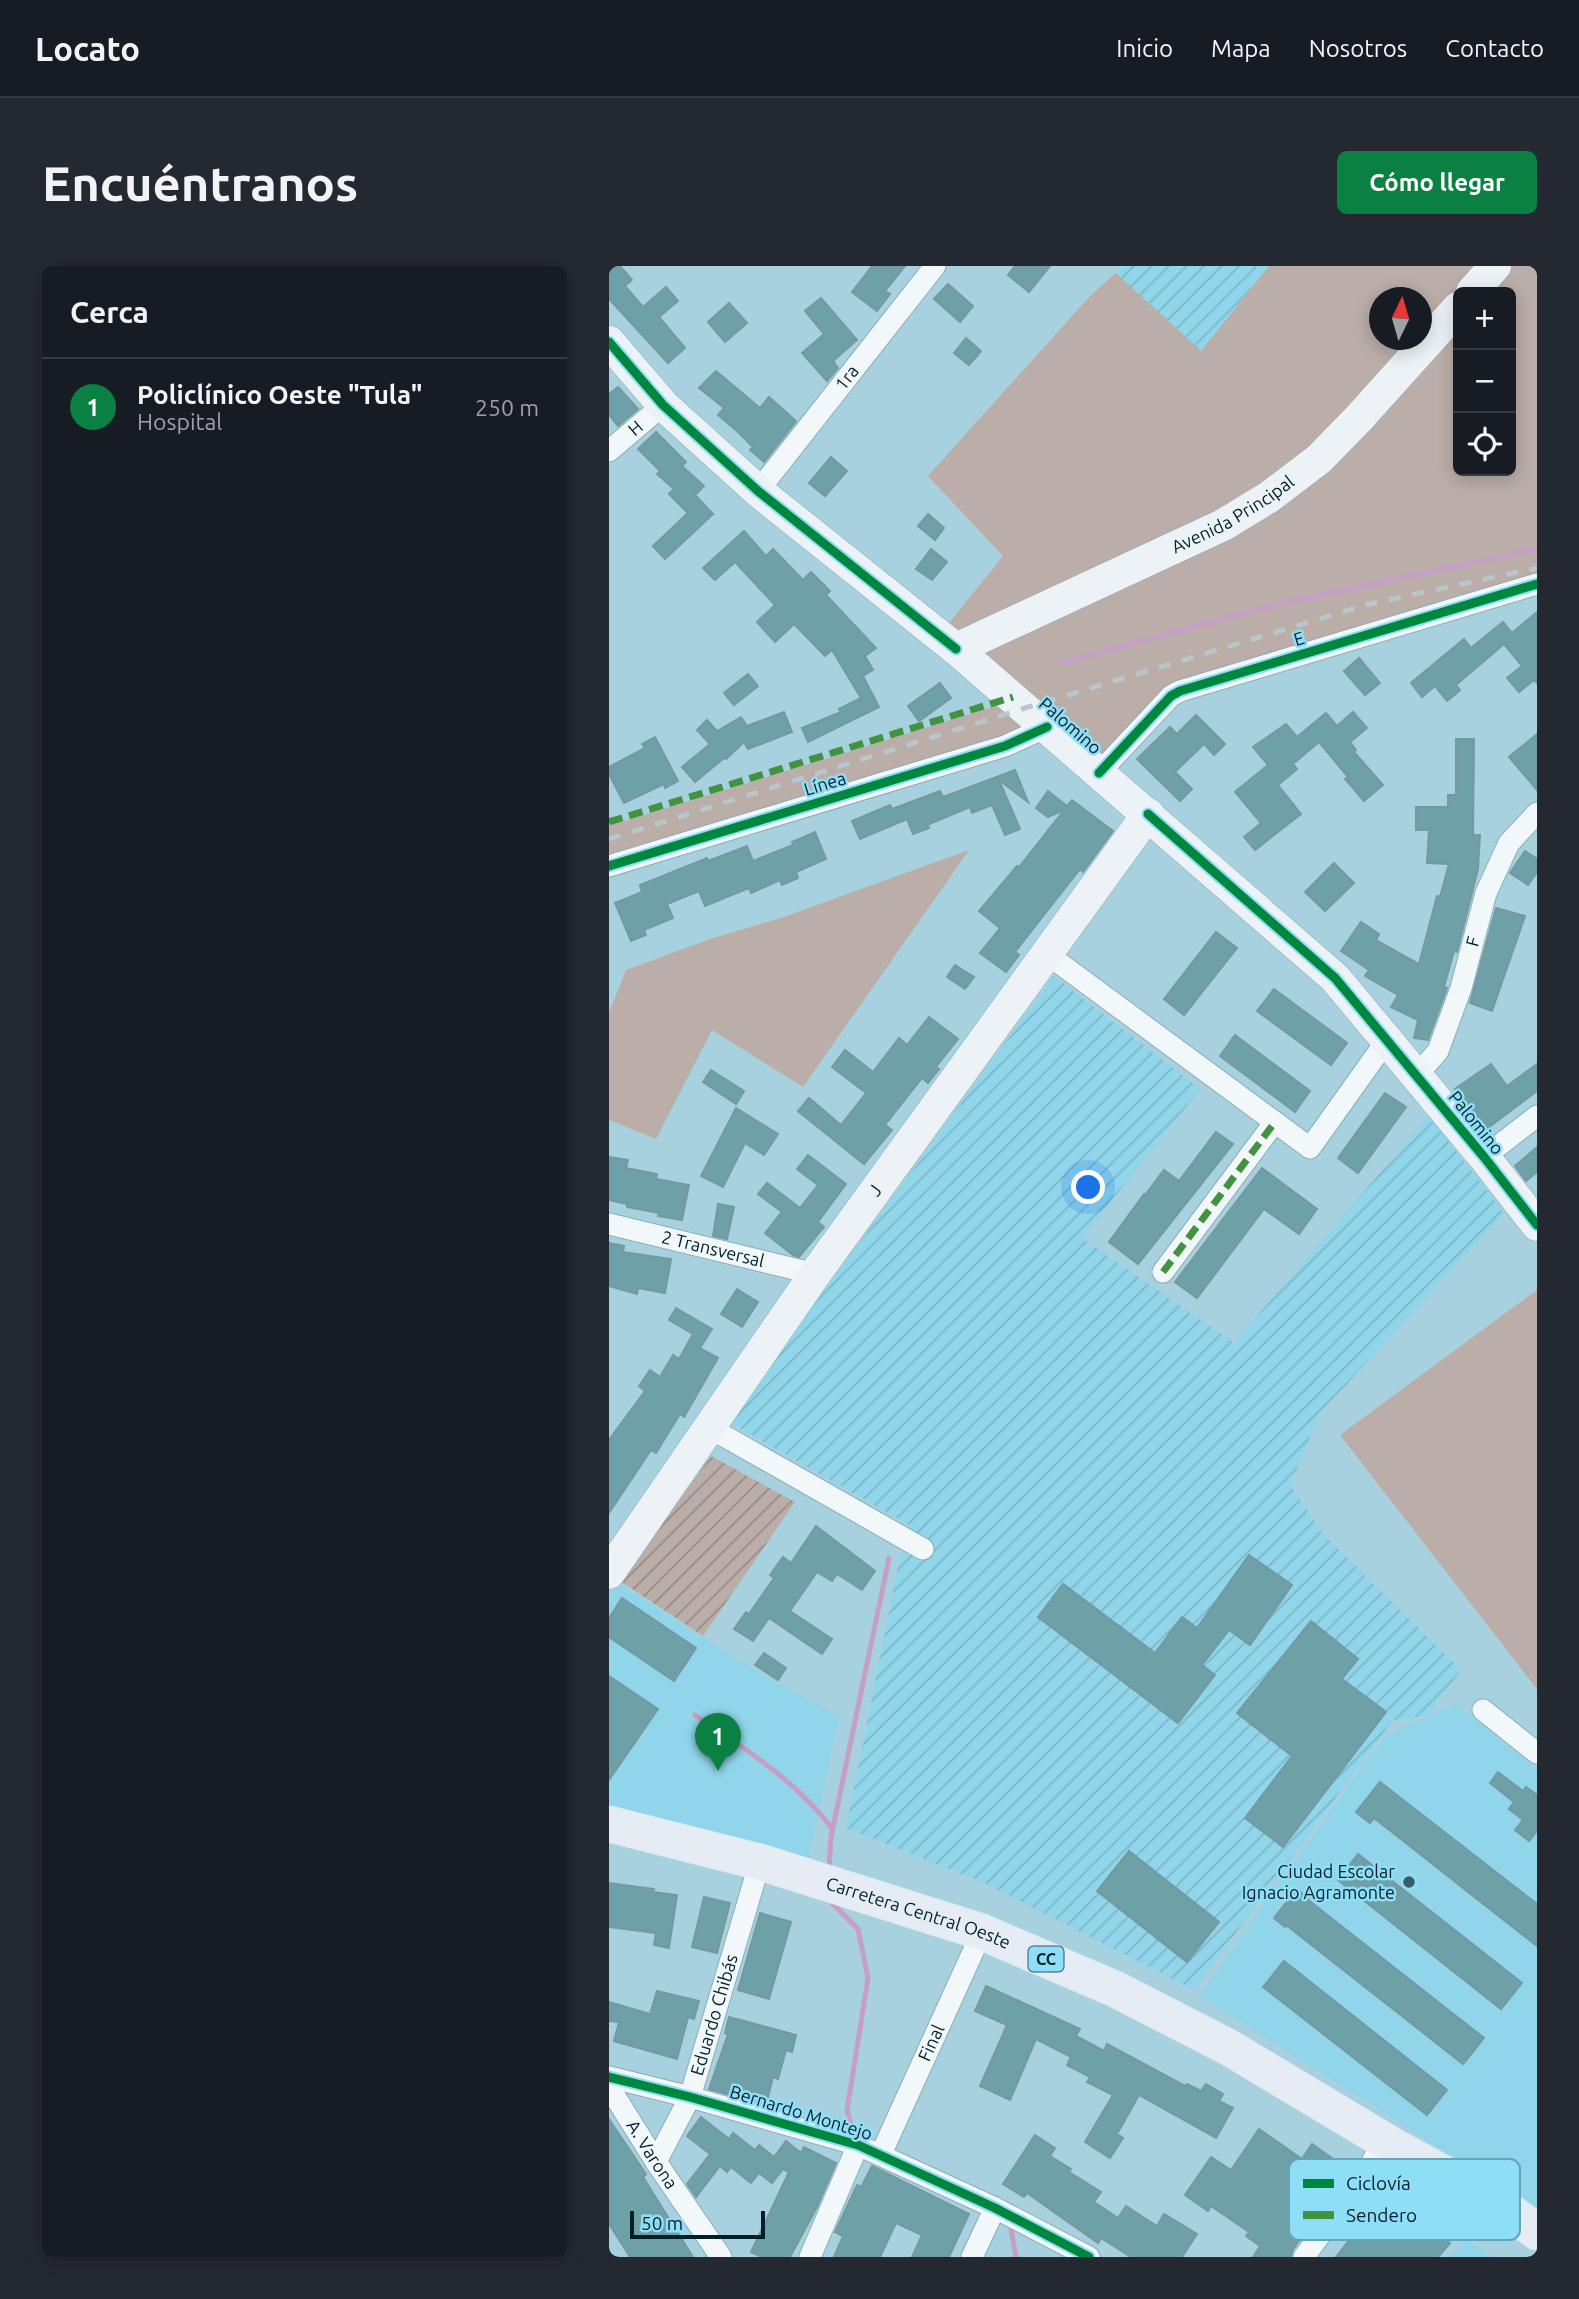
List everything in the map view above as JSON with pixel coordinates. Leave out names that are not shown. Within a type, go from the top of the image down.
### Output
[{"type":"main road","points":[[1476,287],[1495,266]]},
{"type":"main road","name":"Avenida Principal","points":[[956,649],[1223,525],[1269,497],[1319,459],[1453,314]]},
{"type":"main road","name":"Palomino","points":[[609,342],[663,405],[758,491],[956,649],[1335,978],[1537,1225]]},
{"type":"main road","name":"J","points":[[609,1573],[815,1275],[1148,814]]},
{"type":"main road","name":"Carretera Central Oeste","points":[[609,1824],[759,1862],[982,1932],[1115,1989],[1194,2029],[1418,2159]]},
{"type":"main road","name":"Carretera Central Oeste","points":[[1389,2143],[1408,2159]]},
{"type":"main road","name":"Carretera Central Oeste","points":[[1520,2219],[1537,2232]]},
{"type":"main road","name":"Carretera Central Oeste","points":[[1512,2240],[1534,2257]]},
{"type":"street","name":"1ra","points":[[758,491],[935,266]]},
{"type":"street","name":"H","points":[[609,451],[663,405]]},
{"type":"street","name":"E","points":[[1099,773],[1171,696],[1179,691],[1537,584]]},
{"type":"street","name":"Línea","points":[[609,866],[1005,746],[1047,727]]},
{"type":"street","name":"F","points":[[1417,1075],[1439,1051],[1461,988],[1486,892],[1509,843],[1537,813]]},
{"type":"street","points":[[1047,954],[1310,1148],[1387,1040]]},
{"type":"street","points":[[1484,1157],[1537,1116]]},
{"type":"street","points":[[1163,1272],[1275,1122]]},
{"type":"street","name":"2 Transversal","points":[[609,1224],[815,1275]]},
{"type":"street","points":[[710,1428],[923,1549]]},
{"type":"street","points":[[1483,1710],[1537,1753]]},
{"type":"street","name":"Eduardo Chibás","points":[[656,2162],[690,2097],[759,1862]]},
{"type":"street","name":"Final","points":[[881,2154],[982,1932]]},
{"type":"street","name":"Bernardo Montejo","points":[[609,2077],[858,2145],[995,2207],[1089,2257]]},
{"type":"street","name":"A. Varona","points":[[609,2087],[721,2257]]},
{"type":"street","points":[[1376,2159],[1389,2143]]},
{"type":"street","points":[[810,2257],[858,2145]]},
{"type":"street","points":[[972,2257],[995,2207]]},
{"type":"street","points":[[1304,2257],[1316,2240]]},
{"type":"shaded area","points":[[1123,266],[1269,266],[1201,351],[1116,273]]},
{"type":"shaded area","points":[[1269,266],[1537,266],[1537,594],[1180,691],[1110,769],[1047,727],[609,868],[609,826],[1032,695],[949,623],[1003,556],[928,476],[1091,295],[1116,273],[1201,351]]},
{"type":"shaded area","points":[[969,850],[803,1087],[712,1030],[656,1139],[609,1120],[609,1013],[626,970],[710,939],[781,918]]},
{"type":"shaded area","points":[[1054,976],[1200,1089],[1082,1238],[1234,1343],[1429,1116],[1504,1213],[1320,1413],[1290,1485],[1322,1533],[1461,1670],[1428,1715],[1392,1721],[1194,1990],[987,1884],[846,1828],[899,1562],[909,1525],[729,1422]]},
{"type":"shaded area","points":[[1537,1290],[1537,1689],[1340,1435]]},
{"type":"shaded area","points":[[711,1456],[795,1502],[703,1636],[620,1581]]},
{"type":"shaded area","points":[[609,1576],[718,1648],[839,1717],[804,1877],[609,1824]]},
{"type":"shaded area","name":"Ciudad Escolar Ignacio Agramonte","points":[[1456,1704],[1537,1770],[1537,2210],[1520,2199],[1520,2159],[1457,2159],[1200,1995],[1385,1736]]},
{"type":"shaded area","points":[[1464,2240],[1469,2240],[1490,2257],[1450,2257]]},
{"type":"building","points":[[617,266],[632,280],[625,286],[643,307],[666,287],[678,301],[659,317],[685,348],[668,363],[609,299],[609,268],[612,271]]},
{"type":"building","points":[[872,266],[905,266],[885,291],[890,294],[877,311],[852,292]]},
{"type":"building","points":[[1015,266],[1050,266],[1029,292],[1008,275]]},
{"type":"building","points":[[948,284],[973,306],[960,322],[934,299]]},
{"type":"building","points":[[821,298],[857,340],[833,361],[838,368],[827,381],[802,353],[824,334],[805,311]]},
{"type":"building","points":[[729,303],[747,323],[725,342],[708,322]]},
{"type":"building","points":[[966,338],[981,351],[969,365],[954,353]]},
{"type":"building","points":[[716,371],[760,408],[769,397],[796,421],[764,462],[750,450],[753,447],[718,415],[724,408],[699,388]]},
{"type":"building","points":[[618,387],[638,409],[618,426],[609,415],[609,394]]},
{"type":"building","points":[[656,432],[686,462],[682,466],[704,486],[695,495],[713,514],[665,559],[653,546],[688,513],[669,494],[674,489],[657,474],[660,471],[638,449]]},
{"type":"building","points":[[831,457],[847,471],[825,496],[809,483]]},
{"type":"building","points":[[928,514],[944,528],[935,540],[918,526]]},
{"type":"building","points":[[744,531],[766,556],[773,549],[803,580],[811,572],[830,591],[826,595],[876,648],[865,656],[873,670],[863,676],[879,707],[808,742],[802,728],[841,712],[839,709],[861,698],[832,650],[825,656],[794,624],[775,642],[757,622],[775,605],[735,562],[715,580],[703,568]]},
{"type":"building","points":[[931,549],[947,562],[932,580],[916,569]]},
{"type":"building","points":[[1537,612],[1537,683],[1534,680],[1519,692],[1507,678],[1522,666],[1504,644],[1456,685],[1460,690],[1447,701],[1435,686],[1422,697],[1411,683],[1464,639],[1471,648],[1503,622],[1512,633]]},
{"type":"building","points":[[1359,658],[1380,683],[1365,695],[1344,671]]},
{"type":"building","points":[[748,674],[758,686],[734,705],[724,693]]},
{"type":"building","points":[[940,683],[951,698],[919,721],[908,706]]},
{"type":"building","points":[[784,712],[792,732],[748,749],[744,742],[695,782],[682,767],[710,744],[697,730],[707,720],[717,731],[741,717],[747,726]]},
{"type":"building","points":[[1353,712],[1367,728],[1350,742],[1356,750],[1354,752],[1383,785],[1364,801],[1319,742],[1293,764],[1297,769],[1278,785],[1301,814],[1255,850],[1244,837],[1261,823],[1235,792],[1268,765],[1253,747],[1286,724],[1297,737],[1326,713],[1337,726]]},
{"type":"building","points":[[1196,715],[1225,744],[1214,755],[1204,744],[1175,772],[1192,789],[1180,801],[1137,759],[1170,727],[1177,734]]},
{"type":"building","points":[[1537,734],[1537,790],[1509,757]]},
{"type":"building","points":[[655,737],[678,781],[665,788],[664,784],[624,803],[609,774],[609,767],[645,748],[642,744]]},
{"type":"building","points":[[1456,739],[1474,739],[1473,835],[1480,835],[1478,869],[1457,952],[1454,951],[1444,987],[1447,988],[1428,1040],[1414,1038],[1418,1020],[1391,1007],[1398,995],[1365,976],[1369,970],[1341,951],[1361,922],[1379,934],[1376,940],[1419,964],[1437,896],[1440,897],[1449,864],[1427,863],[1429,830],[1416,830],[1416,807],[1448,807],[1448,795],[1456,795]]},
{"type":"building","points":[[1015,770],[1028,802],[999,780],[1020,829],[1005,835],[992,805],[972,813],[970,807],[927,825],[929,828],[913,834],[907,819],[860,839],[852,821],[890,805],[892,809],[940,791],[943,797]]},
{"type":"building","points":[[1048,791],[1067,806],[1072,800],[1113,831],[1083,872],[1080,869],[1015,952],[1019,955],[1006,972],[980,953],[1000,928],[979,911],[1017,866],[1019,867],[1064,810],[1048,817],[1036,808]]},
{"type":"building","points":[[815,832],[826,859],[796,872],[798,878],[782,885],[780,880],[751,893],[749,888],[705,906],[699,891],[667,904],[673,918],[644,930],[646,935],[631,941],[615,903],[642,892],[640,885],[707,858],[708,861],[747,846],[753,861],[793,845],[792,842]]},
{"type":"building","points":[[1525,851],[1537,859],[1537,872],[1528,885],[1510,873]]},
{"type":"building","points":[[1334,863],[1354,883],[1325,911],[1305,892]]},
{"type":"building","points":[[1496,908],[1525,916],[1492,1011],[1470,1003]]},
{"type":"building","points":[[1216,932],[1237,948],[1184,1015],[1164,999]]},
{"type":"building","points":[[955,965],[974,977],[965,989],[947,977]]},
{"type":"building","points":[[1274,989],[1347,1043],[1331,1065],[1257,1011]]},
{"type":"building","points":[[929,1017],[958,1039],[936,1067],[939,1069],[928,1083],[922,1078],[885,1125],[892,1130],[864,1164],[798,1111],[809,1098],[841,1125],[866,1093],[832,1067],[845,1050],[873,1072],[899,1038],[907,1045]]},
{"type":"building","points":[[1235,1035],[1310,1091],[1295,1112],[1220,1056]]},
{"type":"building","points":[[1491,1064],[1507,1086],[1537,1064],[1537,1091],[1485,1130],[1455,1089]]},
{"type":"building","points":[[711,1070],[744,1091],[736,1104],[703,1082]]},
{"type":"building","points":[[1385,1093],[1406,1107],[1358,1173],[1338,1158]]},
{"type":"building","points":[[736,1108],[778,1134],[764,1155],[745,1143],[723,1187],[701,1176]]},
{"type":"building","points":[[1216,1132],[1233,1144],[1138,1264],[1109,1242],[1164,1170],[1179,1181]]},
{"type":"building","points":[[1537,1147],[1537,1172],[1526,1181],[1515,1166]]},
{"type":"building","points":[[808,1155],[846,1184],[818,1222],[824,1227],[799,1257],[765,1233],[782,1212],[758,1194],[767,1183],[800,1208],[818,1185],[797,1169]]},
{"type":"building","points":[[609,1157],[628,1160],[626,1168],[657,1174],[656,1179],[689,1185],[682,1220],[658,1216],[659,1213],[627,1207],[627,1204],[609,1200]]},
{"type":"building","points":[[1262,1168],[1317,1209],[1299,1234],[1264,1209],[1197,1298],[1175,1282]]},
{"type":"building","points":[[718,1204],[734,1207],[727,1239],[713,1236]]},
{"type":"building","points":[[609,1243],[624,1246],[623,1252],[671,1259],[665,1293],[638,1288],[637,1294],[609,1286]]},
{"type":"building","points":[[737,1289],[758,1302],[742,1327],[721,1314]]},
{"type":"building","points":[[676,1308],[712,1329],[700,1348],[718,1358],[684,1417],[680,1414],[656,1453],[651,1450],[609,1513],[609,1440],[645,1391],[639,1386],[650,1370],[660,1377],[673,1355],[679,1359],[693,1334],[669,1320]]},
{"type":"building","points":[[816,1526],[875,1571],[862,1590],[837,1574],[832,1581],[817,1572],[790,1611],[832,1639],[822,1654],[769,1618],[753,1641],[734,1629],[746,1612],[749,1614],[774,1578],[770,1575],[783,1557],[791,1563]]},
{"type":"building","points":[[1249,1555],[1292,1585],[1250,1645],[1229,1630],[1202,1665],[1215,1675],[1178,1723],[1038,1617],[1063,1584],[1155,1653],[1182,1617],[1197,1628]]},
{"type":"building","points":[[622,1598],[696,1648],[674,1681],[609,1637],[609,1618]]},
{"type":"building","points":[[1311,1621],[1358,1659],[1342,1679],[1386,1712],[1283,1847],[1245,1818],[1292,1756],[1237,1713]]},
{"type":"building","points":[[764,1653],[786,1668],[778,1680],[755,1665]]},
{"type":"building","points":[[609,1676],[658,1709],[609,1780]]},
{"type":"building","points":[[1498,1772],[1523,1791],[1526,1787],[1537,1795],[1537,1831],[1529,1841],[1515,1830],[1523,1820],[1509,1809],[1514,1802],[1490,1783]]},
{"type":"building","points":[[1380,1782],[1537,1904],[1537,1946],[1374,1818],[1370,1823],[1356,1812]]},
{"type":"building","points":[[1129,1851],[1219,1922],[1187,1962],[1097,1891]]},
{"type":"building","points":[[1358,1854],[1522,1983],[1501,2009],[1338,1880]]},
{"type":"building","points":[[609,1883],[677,1895],[669,1948],[654,1945],[656,1933],[609,1927]]},
{"type":"building","points":[[1297,1889],[1484,2038],[1463,2064],[1274,1918]]},
{"type":"building","points":[[704,1897],[730,1903],[717,1953],[692,1947]]},
{"type":"building","points":[[760,1913],[791,1922],[769,1999],[738,1990]]},
{"type":"building","points":[[1284,1961],[1447,2090],[1427,2115],[1263,1987]]},
{"type":"building","points":[[986,1986],[1080,2029],[1076,2036],[1104,2051],[1107,2044],[1185,2086],[1187,2084],[1201,2091],[1206,2084],[1223,2094],[1219,2101],[1233,2108],[1216,2138],[1139,2095],[1117,2134],[1123,2138],[1110,2158],[1085,2142],[1113,2095],[1087,2082],[1090,2077],[1067,2065],[1071,2057],[1036,2039],[1010,2100],[980,2086],[1007,2025],[975,2011]]},
{"type":"building","points":[[657,1991],[699,2001],[694,2019],[688,2017],[677,2059],[614,2041],[619,2022],[609,2021],[609,2002],[650,2014]]},
{"type":"building","points":[[729,2017],[796,2035],[792,2052],[786,2050],[778,2079],[773,2077],[766,2105],[709,2089],[728,2034],[725,2033]]},
{"type":"building","points":[[701,2117],[729,2139],[733,2133],[755,2150],[759,2145],[774,2157],[786,2141],[801,2153],[804,2147],[836,2163],[817,2207],[790,2257],[762,2257],[751,2252],[789,2172],[783,2169],[772,2183],[759,2173],[751,2183],[731,2167],[727,2172],[720,2166],[696,2197],[687,2184],[710,2154],[687,2136]]},
{"type":"building","points":[[609,2119],[646,2174],[643,2177],[693,2257],[630,2257],[609,2224]]},
{"type":"building","points":[[1259,2129],[1302,2159],[1289,2159],[1289,2240],[1300,2240],[1291,2257],[1253,2257],[1260,2246],[1246,2236],[1249,2232],[1211,2206],[1208,2211],[1185,2195],[1211,2157],[1231,2170]]},
{"type":"building","points":[[1035,2135],[1055,2148],[1050,2156],[1071,2169],[1069,2172],[1101,2192],[1094,2202],[1118,2218],[1126,2206],[1157,2226],[1164,2214],[1197,2234],[1182,2257],[1131,2257],[1101,2238],[1098,2243],[1027,2193],[1024,2197],[1003,2184]]},
{"type":"building","points":[[1312,2144],[1333,2159],[1302,2159]]},
{"type":"building","points":[[872,2166],[969,2214],[949,2257],[912,2257],[922,2235],[896,2223],[880,2257],[834,2257],[843,2236],[835,2232],[857,2185],[861,2187]]},
{"type":"building","points":[[1349,2240],[1446,2240],[1450,2243],[1438,2257],[1336,2257]]},
{"type":"waterway","points":[[1061,663],[1279,604],[1537,549]]},
{"type":"waterway","points":[[829,1871],[831,1837],[889,1558]]},
{"type":"waterway","points":[[695,1715],[802,1794],[832,1828]]},
{"type":"waterway","points":[[827,1898],[858,1929],[868,1978],[847,2111],[853,2129]]},
{"type":"waterway","points":[[1011,2229],[1016,2257]]},
{"type":"railway","points":[[609,839],[1025,708],[1369,604],[1537,568]]},
{"type":"marked path","points":[[609,822],[1013,697]]},
{"type":"marked path","points":[[1163,1272],[1275,1122]]},
{"type":"cycle path","points":[[609,342],[663,405],[758,491],[956,649]]},
{"type":"cycle path","points":[[1099,773],[1171,696],[1180,691],[1537,584]]},
{"type":"cycle path","points":[[609,866],[1005,746],[1047,727]]},
{"type":"cycle path","points":[[1148,814],[1335,978],[1537,1225]]},
{"type":"cycle path","points":[[609,2077],[858,2145],[995,2208],[1089,2257]]},
{"type":"place","name":"Policlínico Oeste \"Tula\"","points":[[718,1771]]},
{"type":"place","name":"Ciudad Escolar Ignacio Agramonte","points":[[1409,1882]]}]
